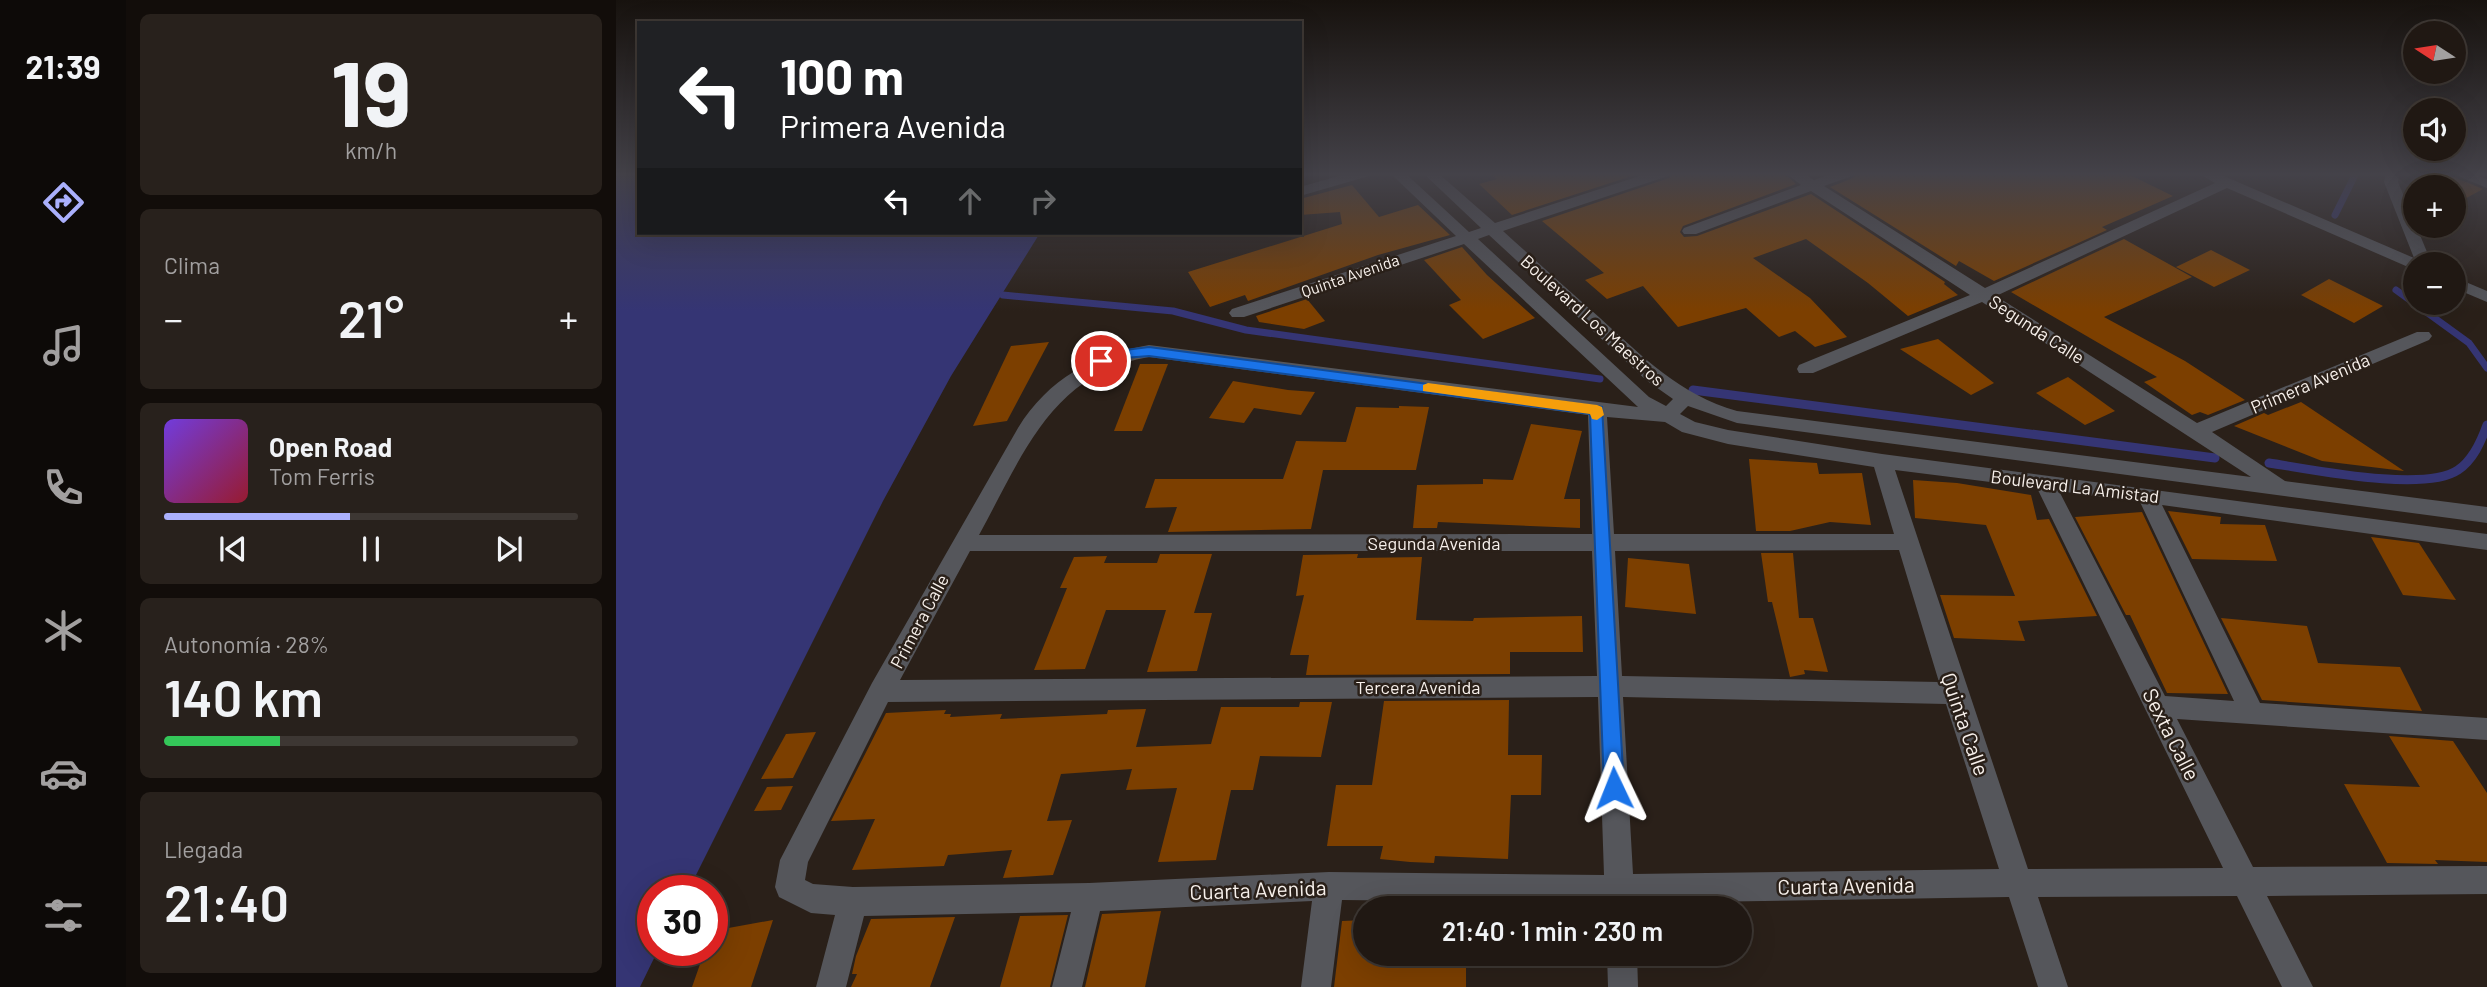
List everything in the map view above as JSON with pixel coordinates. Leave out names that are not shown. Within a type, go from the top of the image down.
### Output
[{"type":"street","name":"Boulevard Los Maestros","points":[[1447,219],[1642,401],[1667,416]]},
{"type":"street","name":"Boulevard Los Maestros","points":[[1481,219],[1653,376],[1684,399],[1737,417]]},
{"type":"street","name":"Quinta Avenida","points":[[1238,313],[1519,219]]},
{"type":"street","points":[[1690,231],[1722,219]]},
{"type":"street","name":"Segunda Calle","points":[[1865,219],[2281,486]]},
{"type":"street","points":[[1806,369],[1984,295],[2148,219]]},
{"type":"street","points":[[2309,219],[2403,260]]},
{"type":"street","points":[[2406,219],[2419,252]]},
{"type":"street","points":[[2466,287],[2487,297]]},
{"type":"street","name":"Primera Avenida","points":[[2197,431],[2423,336]]},
{"type":"street","name":"Primera Calle","points":[[789,887],[794,860],[881,691],[1028,428],[1041,411],[1080,374],[1101,361],[1122,354],[1149,351],[1597,410]]},
{"type":"street","points":[[1619,896],[1597,410],[1667,416],[1684,399]]},
{"type":"street","name":"Boulevard La Amistad","points":[[1667,416],[1728,438],[2487,542]]},
{"type":"street","name":"Boulevard La Amistad","points":[[1737,417],[2281,486],[2487,516]]},
{"type":"street","name":"Quinta Calle","points":[[1882,461],[1955,693],[2053,987]]},
{"type":"street","name":"Sexta Calle","points":[[2044,482],[2298,987]]},
{"type":"street","points":[[2147,495],[2253,714]]},
{"type":"street","name":"Segunda Avenida","points":[[962,542],[1906,542]]},
{"type":"street","name":"Tercera Avenida","points":[[881,691],[1610,686],[1955,693]]},
{"type":"street","points":[[2159,707],[2487,729]]},
{"type":"street","name":"Cuarta Avenida","points":[[1694,896],[2020,883],[2487,880]]},
{"type":"street","points":[[1315,987],[1329,886]]},
{"type":"street","name":"Cuarta Avenida","points":[[789,887],[811,898],[853,902],[1089,897],[1329,886],[1552,896]]},
{"type":"street","points":[[1067,987],[1089,897]]},
{"type":"street","points":[[831,987],[853,902]]},
{"type":"street","points":[[1622,966],[1623,987]]},
{"type":"shaded area","points":[[616,219],[637,219],[637,235],[1039,235],[951,376],[883,501],[696,875],[637,875],[637,966],[650,966],[640,987],[616,987]]},
{"type":"building","points":[[1341,219],[1433,219],[1450,235],[1378,255],[1248,301],[1245,295],[1210,307],[1188,272],[1342,224]]},
{"type":"building","points":[[1702,219],[1683,226],[1680,232],[1684,237],[1697,236],[1743,219],[1849,219],[1945,282],[1944,284],[1958,295],[1908,316],[1868,283],[1806,239],[1753,258],[1810,298],[1847,337],[1815,347],[1795,331],[1779,337],[1746,308],[1678,327],[1643,286],[1607,299],[1585,280],[1604,273],[1542,221]]},
{"type":"building","points":[[1881,219],[2120,219],[2102,227],[2107,230],[1994,281],[1959,261],[1956,266]]},
{"type":"building","points":[[2124,239],[2192,277],[2104,317],[2185,361],[2245,400],[2208,415],[2200,412],[2192,415],[2144,382],[2157,377],[2011,292]]},
{"type":"building","points":[[1462,247],[1487,275],[1535,318],[1483,339],[1449,305],[1461,300],[1424,260]]},
{"type":"building","points":[[2211,250],[2250,270],[2214,287],[2176,267]]},
{"type":"building","points":[[2329,279],[2383,306],[2354,323],[2301,295]]},
{"type":"building","points":[[1307,299],[1325,321],[1304,329],[1259,322],[1256,316]]},
{"type":"building","points":[[1938,339],[1994,383],[1971,395],[1900,349]]},
{"type":"building","points":[[1049,342],[1007,421],[973,426],[1011,346]]},
{"type":"building","points":[[1140,364],[1168,364],[1142,431],[1114,431]]},
{"type":"building","points":[[2068,377],[2115,411],[2085,425],[2036,393]]},
{"type":"building","points":[[1233,381],[1315,392],[1301,415],[1254,408],[1244,423],[1209,418]]},
{"type":"building","points":[[2301,402],[2404,471],[2322,461],[2234,426],[2264,413],[2268,415]]},
{"type":"building","points":[[1356,407],[1429,407],[1416,470],[1323,470],[1311,529],[1168,532],[1177,507],[1145,508],[1155,479],[1283,479],[1296,441],[1346,442]]},
{"type":"building","points":[[1531,424],[1582,431],[1564,499],[1580,499],[1580,528],[1438,522],[1437,528],[1413,528],[1417,485],[1483,484],[1483,479],[1513,480]]},
{"type":"building","points":[[1749,459],[1817,463],[1819,474],[1862,473],[1871,525],[1830,522],[1790,531],[1756,531]]},
{"type":"building","points":[[1913,480],[1957,483],[2031,495],[2037,520],[2049,519],[2097,616],[2018,621],[2025,641],[1954,638],[1940,595],[2015,596],[1986,525],[1915,518]]},
{"type":"building","points":[[2168,511],[2221,517],[2220,524],[2265,525],[2277,561],[2192,559]]},
{"type":"building","points":[[2142,512],[2228,694],[2167,693],[2130,615],[2126,615],[2075,517]]},
{"type":"building","points":[[2371,537],[2419,543],[2456,600],[2403,595]]},
{"type":"building","points":[[1761,553],[1793,553],[1799,618],[1813,618],[1828,672],[1804,670],[1805,674],[1790,677],[1772,602],[1768,602]]},
{"type":"building","points":[[1160,554],[1212,554],[1194,613],[1212,613],[1197,671],[1147,672],[1166,610],[1106,610],[1085,669],[1034,670],[1067,588],[1060,588],[1074,557],[1107,556],[1104,563],[1157,563]]},
{"type":"building","points":[[1358,554],[1357,558],[1422,557],[1416,620],[1473,621],[1474,618],[1582,616],[1583,652],[1510,652],[1510,674],[1306,675],[1309,655],[1290,655],[1304,595],[1296,596],[1303,555]]},
{"type":"building","points":[[1628,558],[1689,564],[1696,614],[1625,607]]},
{"type":"building","points":[[2221,618],[2307,626],[2318,663],[2400,667],[2422,711],[2262,700]]},
{"type":"building","points":[[1509,700],[1508,755],[1542,755],[1541,795],[1511,795],[1508,859],[1435,856],[1434,863],[1410,862],[1380,859],[1383,846],[1327,846],[1336,785],[1372,785],[1384,701]]},
{"type":"building","points":[[1300,702],[1332,702],[1321,757],[1260,756],[1253,790],[1231,790],[1216,860],[1158,862],[1177,788],[1126,790],[1132,769],[1061,774],[1047,821],[1072,820],[1053,875],[1003,878],[1012,850],[948,855],[944,866],[852,870],[875,819],[831,821],[886,713],[946,710],[944,714],[951,714],[950,717],[1002,714],[1000,719],[1107,714],[1108,710],[1146,709],[1136,747],[1211,744],[1221,707],[1299,707]]},
{"type":"building","points":[[816,732],[793,778],[761,779],[786,734]]},
{"type":"building","points":[[2389,736],[2453,741],[2487,793],[2487,862],[2435,860],[2438,864],[2387,863],[2344,784],[2420,787]]},
{"type":"building","points":[[793,786],[781,810],[754,811],[767,787]]},
{"type":"building","points":[[1161,911],[1145,987],[1085,987],[1102,914]]},
{"type":"building","points":[[1068,915],[1050,987],[1000,987],[1020,916]]},
{"type":"building","points":[[955,917],[930,987],[851,987],[857,974],[852,974],[856,956],[871,919]]},
{"type":"building","points":[[773,920],[751,987],[692,987],[699,966],[728,966],[728,928]]},
{"type":"building","points":[[1342,921],[1353,921],[1353,966],[1466,966],[1466,987],[1334,987]]},
{"type":"waterway","points":[[2396,290],[2469,343],[2487,368]]},
{"type":"waterway","points":[[1003,295],[1173,311],[1246,330],[1600,379]]},
{"type":"waterway","points":[[1693,390],[2215,458]]},
{"type":"waterway","points":[[2269,463],[2366,477],[2442,477],[2458,470],[2468,461],[2487,425]]},
{"type":"slow traffic","points":[[1428,388],[1597,410],[1597,415]]},
{"type":"route","points":[[1101,361],[1122,354],[1149,351],[1597,410],[1614,788]]}]
